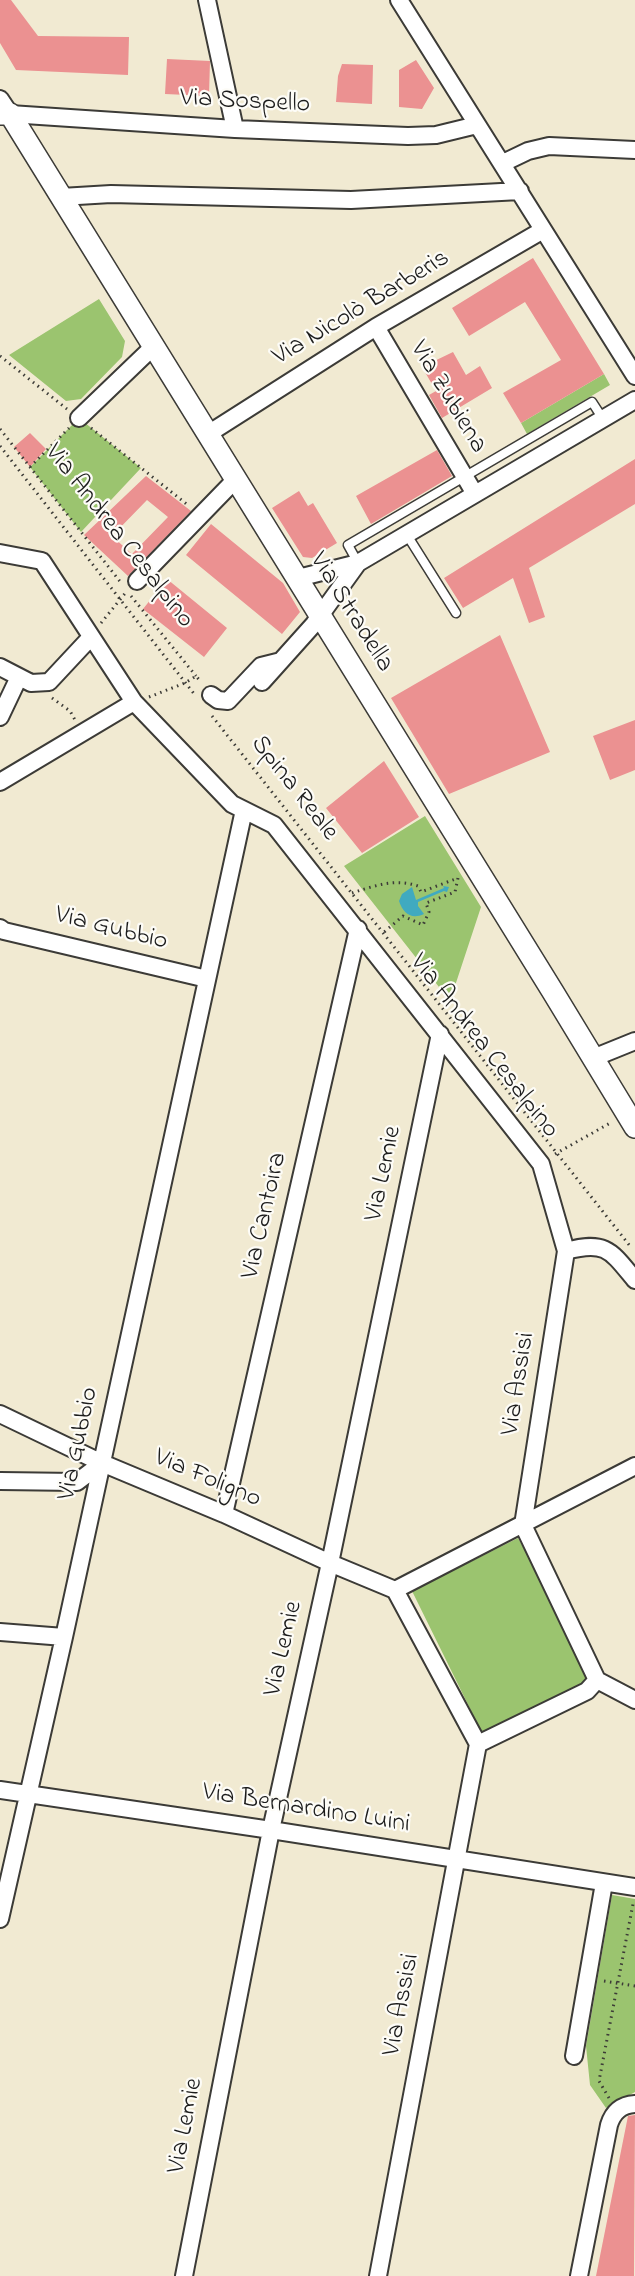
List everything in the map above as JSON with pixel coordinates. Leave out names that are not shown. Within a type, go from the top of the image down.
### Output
[{"type":"street","points":[[207,0],[236,129]]},
{"type":"street","points":[[399,0],[635,376]]},
{"type":"street","name":"Via Sospello","points":[[4,109],[236,129],[408,136],[436,135],[477,124]]},
{"type":"street","name":"Via Stradella","points":[[4,109],[236,478],[632,1120]]},
{"type":"street","points":[[503,163],[528,151],[549,146],[635,150]]},
{"type":"street","points":[[61,197],[111,194],[351,200],[520,191]]},
{"type":"street","name":"Via Nicolò Barberis","points":[[208,434],[376,327],[543,231]]},
{"type":"street","name":"Via Zubiena","points":[[376,327],[475,494]]},
{"type":"street","points":[[79,418],[154,346]]},
{"type":"street","points":[[298,578],[358,563],[635,400]]},
{"type":"street","points":[[132,586],[236,478]]},
{"type":"street","points":[[0,553],[42,561],[134,702],[232,804],[244,810]]},
{"type":"street","points":[[262,682],[320,616],[358,563]]},
{"type":"street","points":[[0,667],[25,680],[49,682],[91,637]]},
{"type":"street","points":[[205,701],[228,701],[261,666],[281,661]]},
{"type":"street","points":[[0,717],[25,680]]},
{"type":"street","points":[[0,782],[134,702]]},
{"type":"street","name":"Via Andrea Cesalpino","points":[[244,810],[274,825],[542,1164],[566,1251]]},
{"type":"street","name":"Via Gubbio","points":[[0,1919],[64,1637],[244,810]]},
{"type":"street","name":"Via Gubbio","points":[[2,929],[207,979]]},
{"type":"street","name":"Via Cantoira","points":[[224,1514],[358,929]]},
{"type":"street","name":"Via Lemie","points":[[184,2276],[271,1830],[330,1563],[440,1034]]},
{"type":"street","points":[[593,1058],[635,1041]]},
{"type":"street","points":[[566,1251],[588,1245],[612,1251],[635,1281]]},
{"type":"street","name":"Via Assisi","points":[[523,1526],[566,1251]]},
{"type":"street","name":"Via Foligno","points":[[0,1414],[102,1462],[395,1590]]},
{"type":"street","points":[[0,1481],[77,1482],[102,1462]]},
{"type":"street","points":[[597,1680],[587,1691],[478,1744],[395,1590],[523,1526],[635,1466]]},
{"type":"street","points":[[523,1526],[597,1680],[635,1700]]},
{"type":"street","points":[[0,1632],[64,1637]]},
{"type":"street","name":"Via Assisi","points":[[378,2276],[478,1744]]},
{"type":"street","name":"Via Bernardino Luini","points":[[0,1790],[635,1887]]},
{"type":"street","points":[[574,2056],[604,1883]]},
{"type":"street","points":[[579,2276],[609,2125],[617,2110],[629,2104],[635,2104]]},
{"type":"lane","points":[[358,563],[348,545],[592,402],[603,419]]},
{"type":"lane","points":[[407,535],[456,613]]},
{"type":"path","points":[[0,356],[200,515]]},
{"type":"path","points":[[30,467],[79,418]]},
{"type":"path","name":"Via Andrea Cesalpino","points":[[0,429],[132,586],[196,676],[205,701]]},
{"type":"path","name":"Spina Reale","points":[[0,446],[185,683],[205,701],[351,893],[635,1253]]},
{"type":"path","points":[[91,637],[119,598],[132,586]]},
{"type":"path","points":[[134,702],[185,683],[196,676]]},
{"type":"path","points":[[25,680],[69,711],[84,732]]},
{"type":"path","points":[[351,893],[383,884],[405,881],[418,886],[421,892],[458,878],[455,892],[426,903],[429,912],[423,925],[403,916],[383,933],[358,929]]},
{"type":"path","points":[[542,1164],[557,1154],[632,1120]]},
{"type":"path","points":[[617,2110],[599,2081],[635,1893]]},
{"type":"path","points":[[588,1978],[635,1986]]},
{"type":"green space","points":[[99,299],[125,341],[122,357],[81,399],[66,401],[9,355]]},
{"type":"green space","points":[[604,374],[610,385],[527,434],[521,423]]},
{"type":"green space","points":[[79,418],[141,468],[81,532],[30,467]]},
{"type":"green space","points":[[425,816],[481,907],[450,1001],[344,866]]},
{"type":"green space","points":[[518,1538],[597,1682],[483,1735],[412,1591]]},
{"type":"green space","points":[[612,1895],[635,1899],[635,2092],[606,2108],[590,2085],[586,2046]]},
{"type":"water","points":[[443,886],[449,887],[447,892],[444,891],[418,902],[424,914],[419,916],[408,914],[399,901],[402,894],[412,887],[416,900],[444,888]]},
{"type":"building","points":[[0,0],[11,0],[38,36],[129,37],[128,75],[16,70],[0,43]]},
{"type":"building","points":[[167,59],[210,61],[209,96],[165,94]]},
{"type":"building","points":[[416,60],[434,88],[422,109],[399,107],[399,70]]},
{"type":"building","points":[[342,64],[373,65],[372,104],[336,102],[338,76]]},
{"type":"building","points":[[533,258],[604,374],[521,423],[503,393],[561,360],[525,302],[469,336],[452,308]]},
{"type":"building","points":[[453,352],[466,375],[480,366],[492,388],[442,418],[429,395],[436,391],[422,367]]},
{"type":"building","points":[[30,433],[46,449],[30,467],[14,447]]},
{"type":"building","points":[[437,450],[452,476],[371,524],[356,496]]},
{"type":"building","points":[[635,459],[635,504],[529,568],[545,617],[529,623],[513,578],[463,608],[444,578]]},
{"type":"building","points":[[146,476],[191,511],[128,576],[84,535]],"holes":[[[147,500],[168,517],[132,554],[112,536]]]},
{"type":"building","points":[[299,491],[308,506],[313,503],[337,543],[312,558],[303,557],[272,508]]},
{"type":"building","points":[[211,524],[283,583],[300,612],[282,634],[186,555]]},
{"type":"building","points":[[167,579],[227,628],[204,657],[143,609]]},
{"type":"building","points":[[500,635],[550,752],[449,794],[391,698]]},
{"type":"building","points":[[635,720],[635,770],[610,780],[593,736]]},
{"type":"building","points":[[384,761],[419,817],[362,853],[326,808]]},
{"type":"building","points":[[635,2115],[634,2276],[596,2276],[628,2116]]}]
